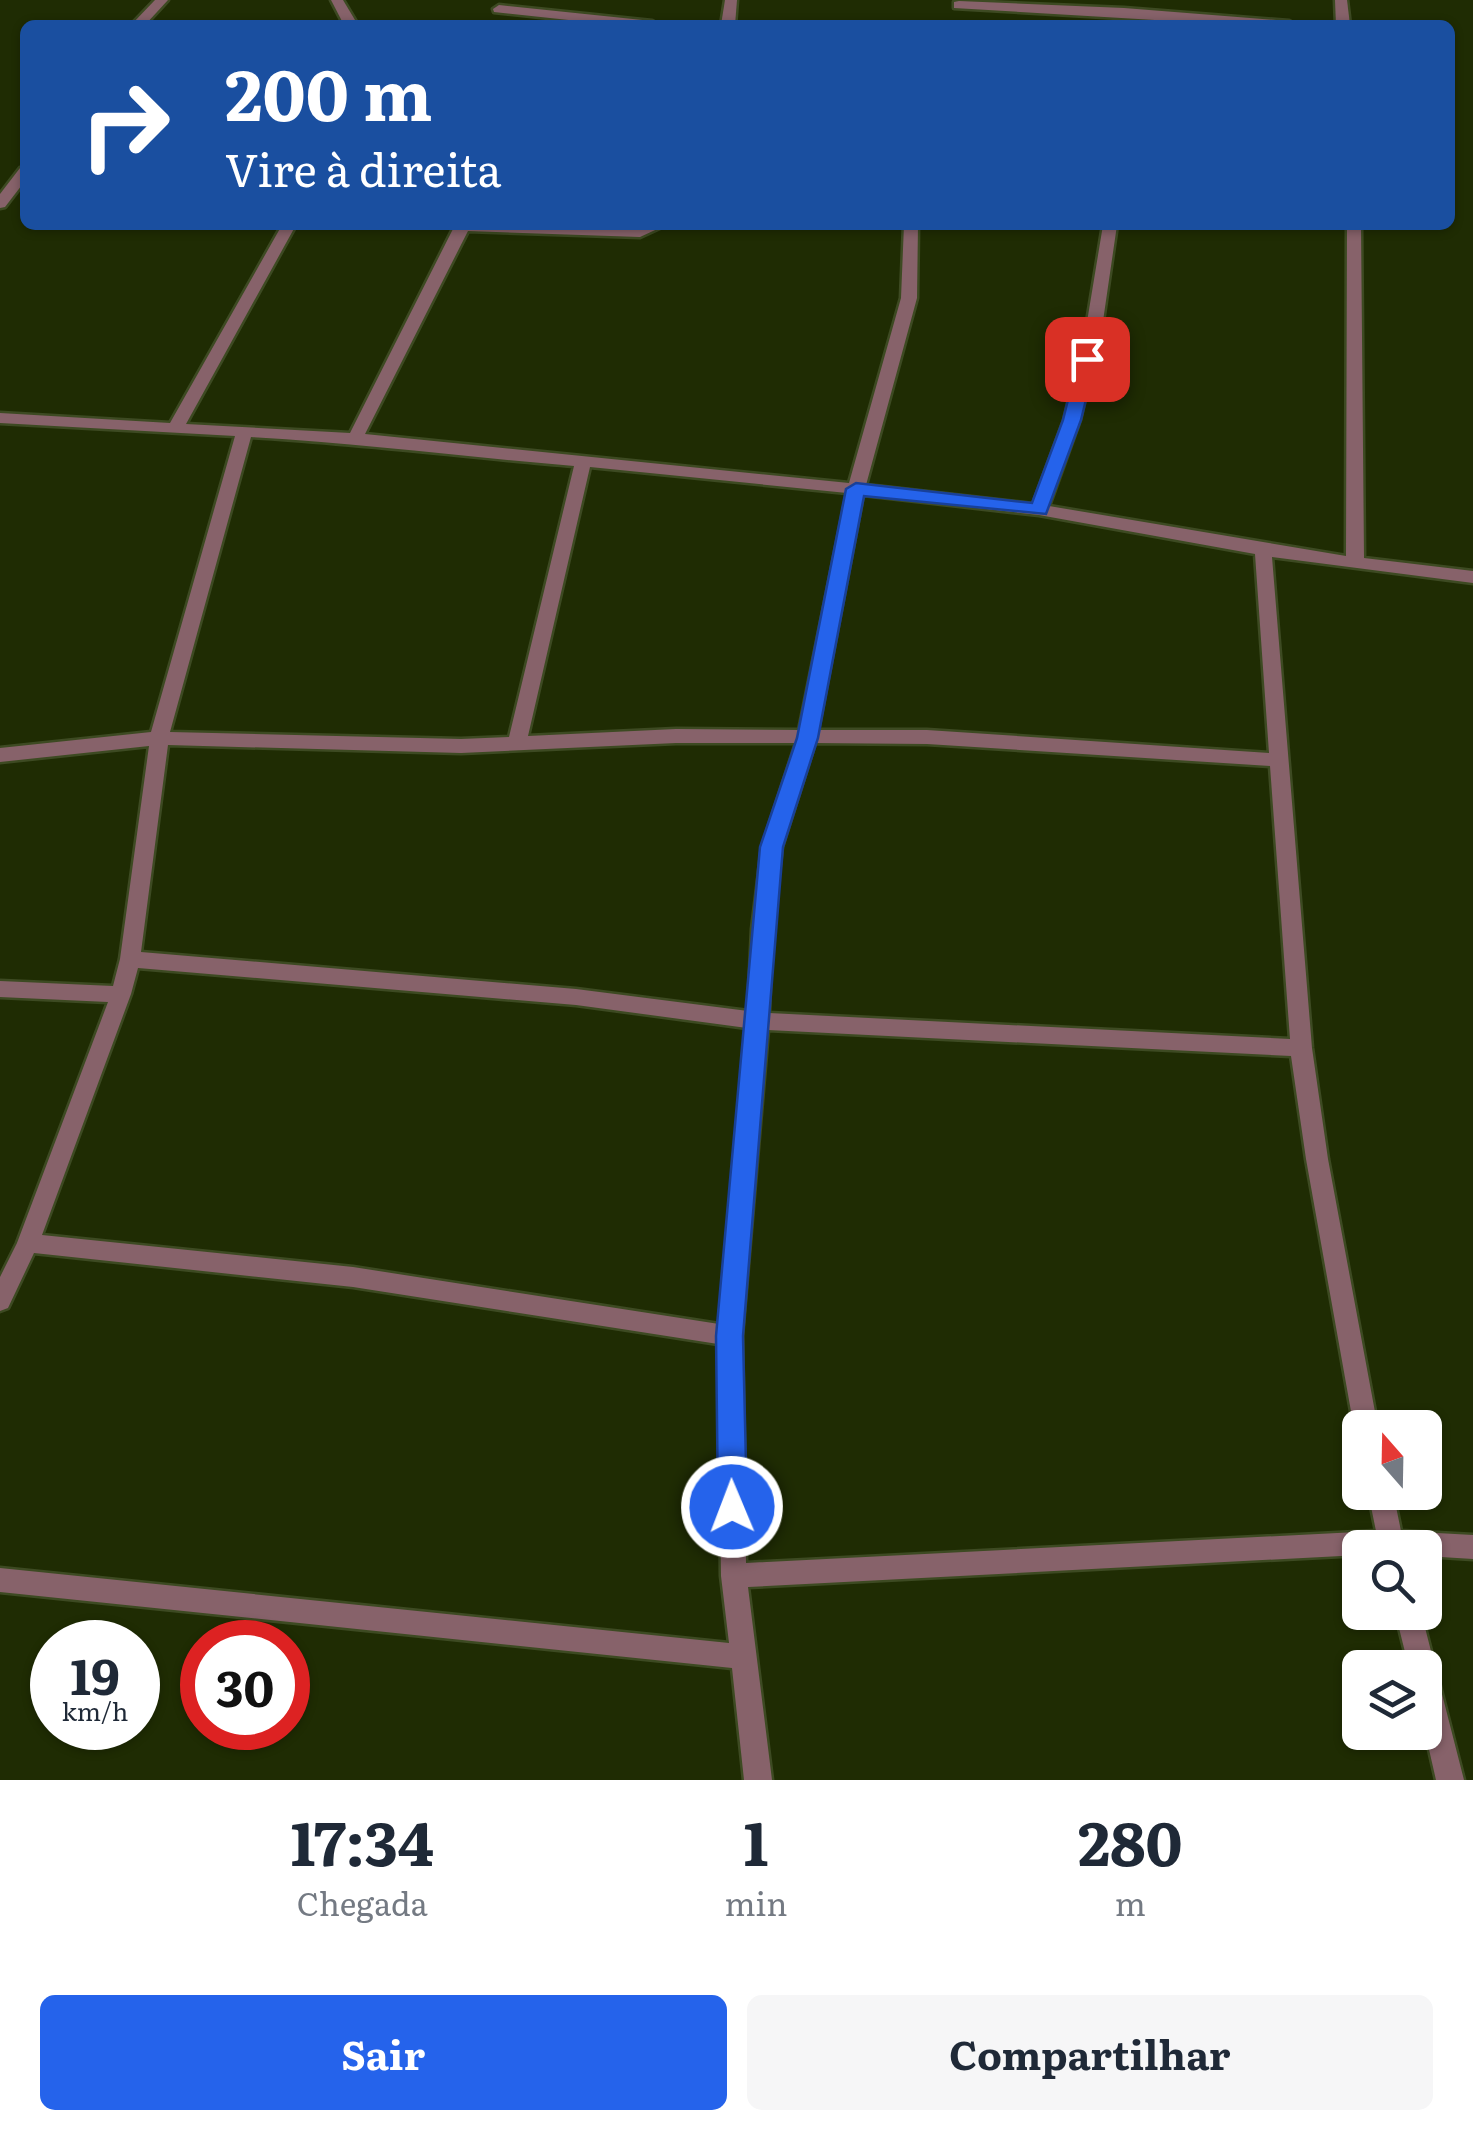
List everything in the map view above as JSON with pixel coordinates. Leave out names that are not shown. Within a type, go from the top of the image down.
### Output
[{"type":"street","points":[[143,20],[162,0]]},
{"type":"street","points":[[959,2],[1226,20]]},
{"type":"street","points":[[500,4],[616,20]]},
{"type":"street","points":[[0,204],[20,178]]},
{"type":"street","points":[[176,426],[286,230]]},
{"type":"street","points":[[355,438],[459,230]]},
{"type":"street","points":[[589,230],[646,230]]},
{"type":"street","points":[[758,1780],[734,1576],[730,1336],[758,1022],[762,929],[772,847],[808,738],[856,489],[909,298],[911,230]]},
{"type":"street","points":[[1039,510],[1072,420],[1094,328],[1109,230]]},
{"type":"street","points":[[1354,230],[1355,564]]},
{"type":"street","points":[[0,418],[355,438],[856,489],[1039,510],[1264,550],[1473,577]]},
{"type":"street","points":[[0,1301],[28,1243],[121,994],[130,959],[160,738],[245,430]]},
{"type":"street","points":[[517,744],[582,462]]},
{"type":"street","points":[[1264,550],[1301,1048],[1320,1178],[1363,1410]]},
{"type":"street","points":[[0,754],[160,738],[371,745],[517,744],[676,736],[927,737],[1278,760]]},
{"type":"street","points":[[130,959],[576,997],[758,1022],[1301,1048]]},
{"type":"street","points":[[0,989],[121,994]]},
{"type":"street","points":[[28,1243],[353,1277],[730,1336]]},
{"type":"street","points":[[1442,1546],[1473,1547]]},
{"type":"street","points":[[734,1576],[1342,1547]]},
{"type":"street","points":[[0,1580],[744,1657]]},
{"type":"street","points":[[1442,1748],[1450,1780]]},
{"type":"route","points":[[732,1507],[730,1336],[758,1022],[762,929],[772,847],[808,738],[856,489],[1039,510],[1072,420],[1087,359]]}]
